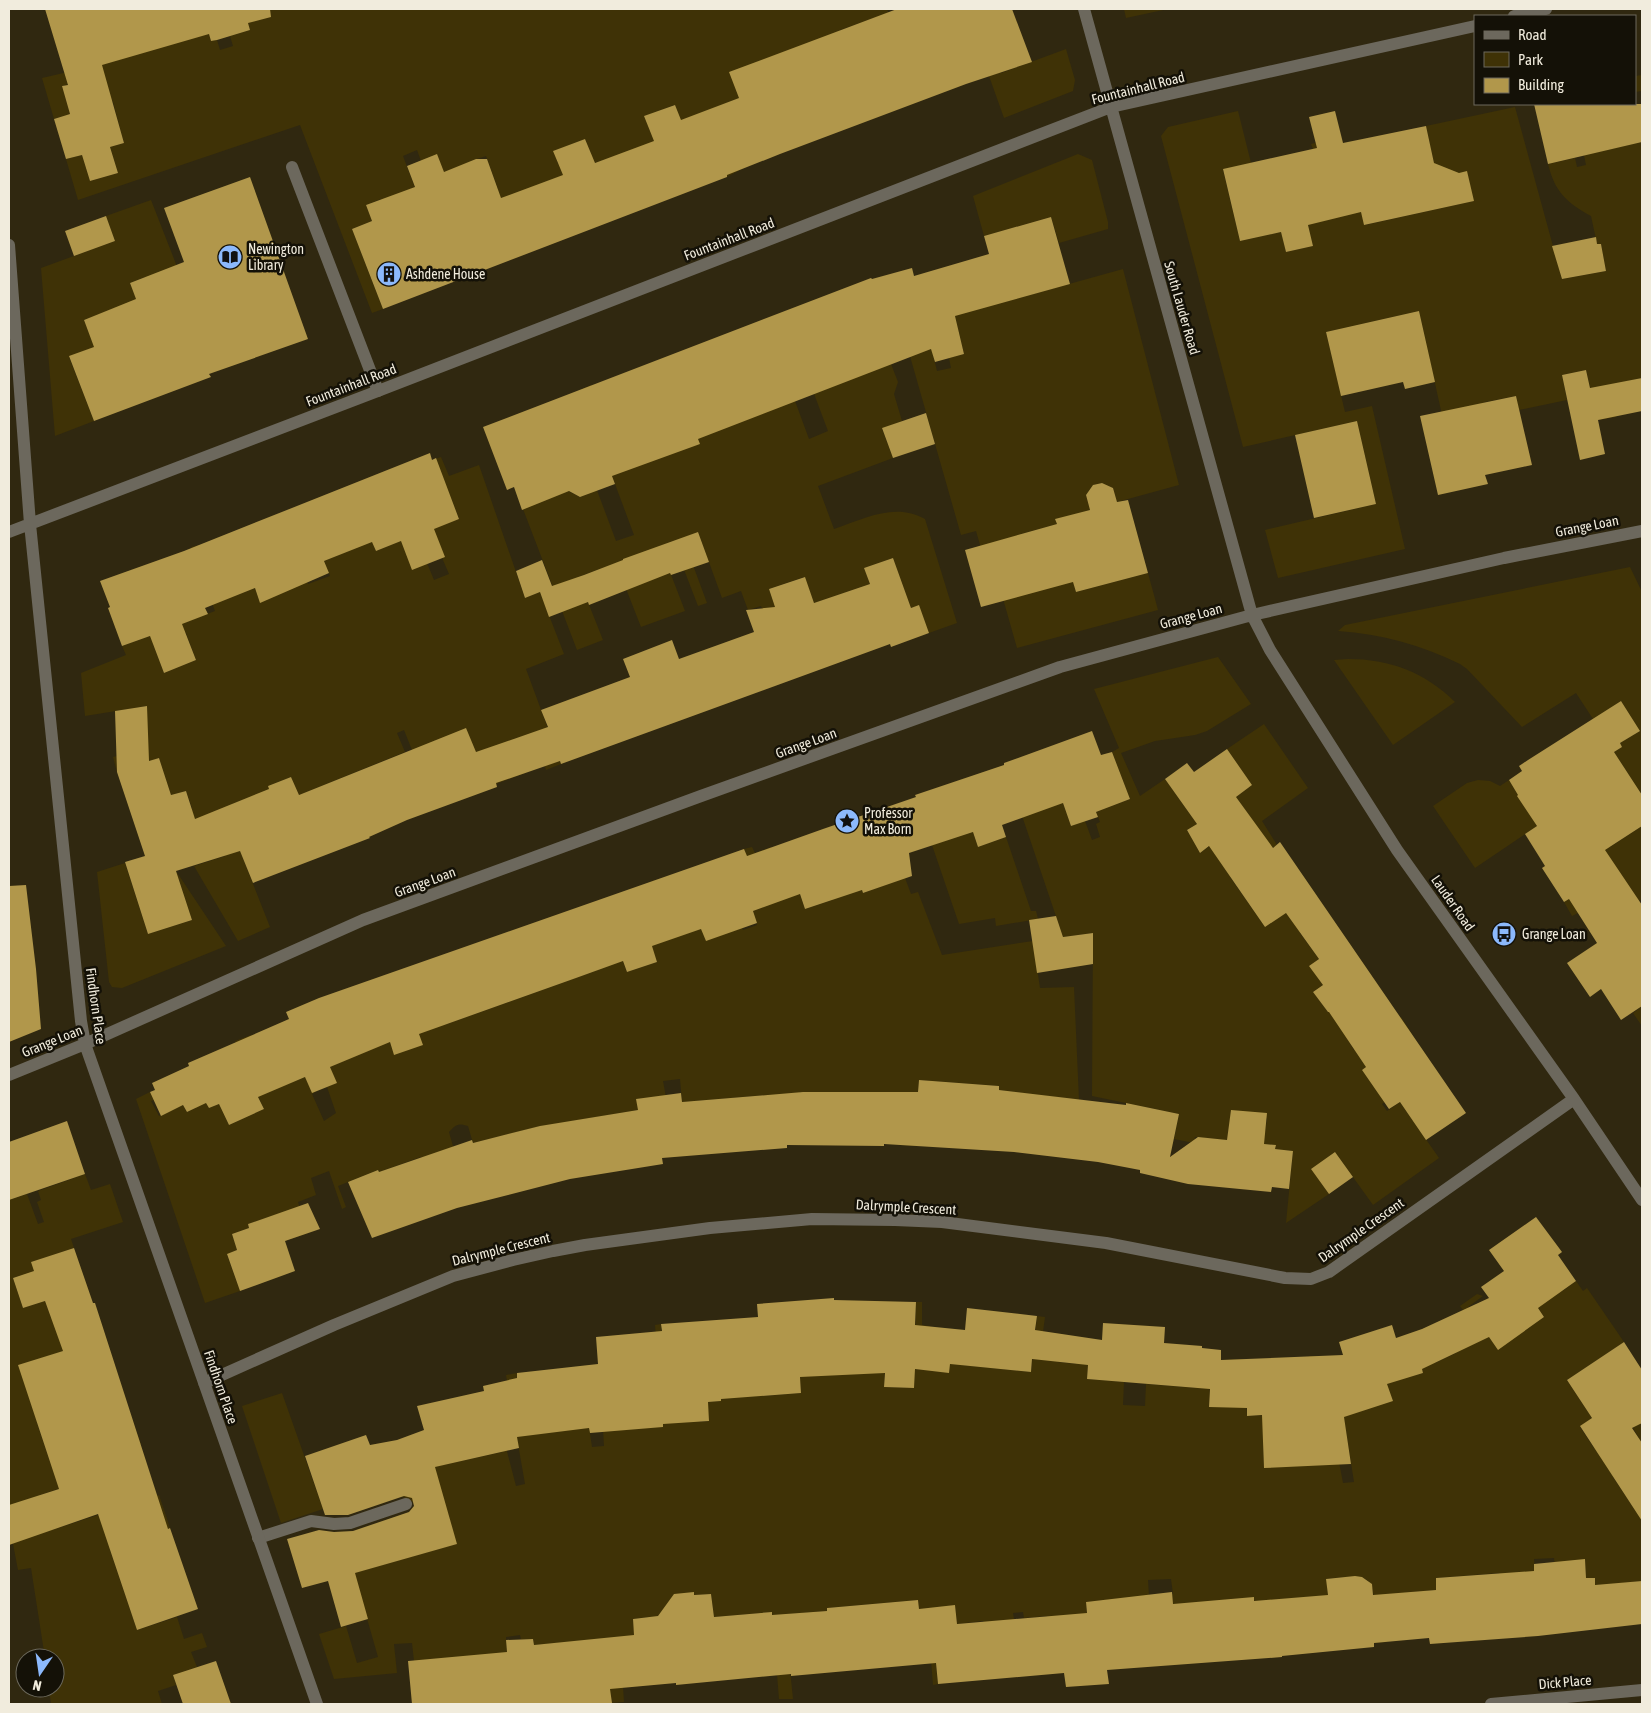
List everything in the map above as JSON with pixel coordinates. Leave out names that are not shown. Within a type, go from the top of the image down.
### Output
[{"type":"street","name":"South Lauder Road","points":[[1084,9],[1252,616]]},
{"type":"street","points":[[1519,15],[1546,9]]},
{"type":"street","name":"Fountainhall Road","points":[[9,532],[1111,107],[1474,26]]},
{"type":"street","points":[[292,167],[378,391]]},
{"type":"street","name":"Findhorn Place","points":[[9,245],[30,524],[81,1021],[85,1044],[317,1704]]},
{"type":"street","name":"Grange Loan","points":[[9,1075],[85,1044],[363,920],[1060,667],[1252,616],[1504,558],[1642,530]]},
{"type":"street","name":"Lauder Road","points":[[1252,616],[1270,650],[1397,850],[1574,1099],[1642,1200]]},
{"type":"street","name":"Dalrymple Crescent","points":[[204,1383],[334,1325],[453,1276],[514,1260],[585,1245],[750,1224],[812,1219],[942,1222],[1106,1243],[1285,1278],[1310,1279],[1329,1272],[1574,1099]]},
{"type":"street","points":[[258,1538],[311,1521],[334,1524],[350,1523],[406,1504]]},
{"type":"street","name":"Dick Place","points":[[1491,1704],[1642,1690]]},
{"type":"green space","points":[[151,9],[160,9],[169,41],[183,36],[175,9],[202,9],[211,41],[217,40],[220,50],[233,46],[230,36],[250,30],[243,9],[887,9],[898,38],[874,18],[840,30],[846,47],[744,96],[716,107],[740,170],[727,177],[706,122],[680,132],[680,120],[674,105],[645,116],[650,131],[654,133],[657,140],[642,209],[636,212],[615,156],[589,165],[587,160],[591,153],[585,139],[554,151],[558,164],[565,167],[567,174],[540,184],[562,240],[546,246],[498,200],[496,195],[498,189],[486,156],[471,161],[460,214],[437,155],[421,161],[417,150],[403,156],[418,196],[387,215],[381,199],[366,205],[372,221],[352,229],[383,309],[372,313],[300,125],[78,200],[66,159],[82,155],[90,181],[118,173],[110,147],[124,143],[113,102],[90,78],[62,86],[70,114],[54,119],[42,78],[111,62],[162,46]]},
{"type":"green space","points":[[1124,9],[1168,9],[1126,18]]},
{"type":"green space","points":[[1066,49],[1075,80],[1073,91],[1004,118],[989,76]]},
{"type":"green space","points":[[1642,75],[1642,91],[1636,92],[1636,76]]},
{"type":"green space","points":[[1515,107],[1562,279],[1606,271],[1601,244],[1597,244],[1591,216],[1568,201],[1558,189],[1548,164],[1575,158],[1577,167],[1586,165],[1584,155],[1642,142],[1642,378],[1609,385],[1616,417],[1598,420],[1586,370],[1562,375],[1567,400],[1519,410],[1516,396],[1485,402],[1444,424],[1419,311],[1326,332],[1345,412],[1372,406],[1405,549],[1278,578],[1265,530],[1376,504],[1357,421],[1243,447],[1161,136],[1168,127],[1238,111],[1251,163],[1223,170],[1240,241],[1281,232],[1286,252],[1313,246],[1308,225],[1316,149],[1313,149],[1311,144],[1341,137],[1365,225],[1473,201],[1467,172],[1445,176],[1434,163],[1426,126]]},
{"type":"green space","points":[[1078,154],[1092,160],[1108,222],[1108,229],[1059,243],[1051,217],[984,236],[973,196]]},
{"type":"green space","points":[[151,200],[217,369],[152,294],[145,277],[130,283],[147,327],[115,308],[84,320],[92,340],[98,346],[69,357],[94,421],[55,436],[41,268],[115,241],[106,216]]},
{"type":"green space","points":[[1123,269],[1179,485],[1117,502],[1113,488],[1102,483],[1093,485],[1086,495],[1090,510],[1056,520],[1057,524],[1021,534],[1024,543],[1073,581],[1076,592],[1148,573],[1158,610],[1017,648],[996,574],[989,576],[976,531],[961,535],[900,321],[923,314],[937,371],[951,368],[949,358],[964,354],[954,312],[1001,303]]},
{"type":"green space","points":[[891,364],[898,382],[894,394],[902,421],[882,429],[893,458],[818,486],[834,529],[868,517],[891,512],[914,514],[925,519],[957,623],[929,633],[919,606],[911,608],[893,558],[864,568],[870,584],[814,603],[804,577],[769,589],[779,616],[788,680],[761,606],[748,610],[741,591],[722,598],[698,532],[683,538],[707,603],[698,606],[673,541],[660,546],[685,611],[641,627],[616,563],[578,577],[603,640],[577,650],[523,509],[562,470],[570,492],[580,497],[588,494],[592,484],[586,461],[616,541],[634,535],[580,390],[591,385],[615,449],[795,401],[809,439],[828,431],[810,383]]},
{"type":"green space","points":[[441,457],[449,476],[479,465],[525,598],[540,592],[564,654],[526,669],[561,764],[546,770],[533,733],[513,739],[525,773],[496,784],[412,750],[404,730],[397,733],[405,752],[299,795],[291,777],[268,786],[276,804],[258,811],[252,796],[232,804],[229,823],[270,927],[238,941],[194,866],[225,856],[213,818],[182,828],[192,808],[186,791],[171,795],[159,758],[117,772],[113,757],[117,756],[147,706],[85,716],[81,673],[126,655],[122,646],[153,635],[153,644],[164,673],[196,660],[186,633],[181,631],[178,625],[215,611],[191,547],[199,545],[221,601],[255,588],[260,602],[302,570],[308,584],[330,576],[324,561],[356,548],[350,485],[376,551],[403,540],[427,563],[434,580],[449,574],[430,530],[459,518],[444,481],[441,482],[432,460]]},
{"type":"green space","points":[[1630,567],[1642,592],[1642,795],[1614,752],[1622,747],[1620,743],[1640,731],[1621,701],[1593,719],[1576,693],[1522,727],[1460,664],[1431,651],[1401,641],[1354,632],[1338,631],[1345,625]]},
{"type":"green space","points":[[1218,657],[1251,704],[1207,731],[1195,735],[1155,741],[1121,753],[1140,796],[1165,779],[1197,824],[1187,830],[1200,853],[1250,817],[1236,797],[1252,785],[1227,749],[1264,724],[1308,788],[1262,821],[1277,845],[1230,877],[1265,927],[1312,894],[1300,933],[1319,959],[1310,966],[1323,985],[1313,992],[1328,1012],[1337,1006],[1347,1038],[1354,1050],[1401,1017],[1412,1034],[1362,1070],[1374,1087],[1385,1080],[1390,1098],[1382,1104],[1387,1111],[1400,1102],[1439,1158],[1373,1205],[1335,1152],[1312,1169],[1329,1194],[1286,1223],[1293,1151],[1275,1149],[1276,1145],[1259,1144],[1260,1137],[1265,1132],[1267,1119],[1262,1113],[1234,1141],[1195,1137],[1194,1143],[1174,1139],[1179,1114],[1092,1096],[1093,933],[1063,937],[1014,792],[1063,803],[1071,826],[1085,821],[1092,840],[1100,837],[1096,824],[1100,822],[1096,812],[1130,799],[1112,752],[1119,748],[1094,689]]},
{"type":"green space","points":[[1348,659],[1378,662],[1406,669],[1431,683],[1455,702],[1393,745],[1334,660]]},
{"type":"green space","points":[[1478,780],[1490,781],[1500,786],[1509,780],[1537,826],[1475,868],[1433,806],[1467,783]]},
{"type":"green space","points":[[1591,817],[1610,847],[1642,826],[1642,899],[1639,901],[1630,887],[1572,916],[1564,902],[1610,873]]},
{"type":"green space","points":[[973,832],[978,847],[1006,837],[1031,911],[1036,911],[1038,919],[996,926],[995,918],[959,924],[932,845]]},
{"type":"green space","points":[[752,847],[755,853],[771,847],[788,896],[799,892],[805,909],[832,900],[826,882],[855,872],[863,893],[905,878],[911,894],[918,892],[942,955],[1033,941],[1040,988],[1074,987],[1079,1100],[999,1090],[999,1086],[919,1080],[915,1146],[899,1145],[895,1097],[884,1092],[799,1092],[799,1095],[767,1095],[682,1102],[680,1079],[663,1081],[676,1152],[638,1110],[537,1127],[473,1143],[468,1126],[458,1125],[449,1132],[461,1175],[421,1157],[379,1172],[378,1170],[338,1186],[346,1207],[342,1209],[329,1171],[311,1178],[316,1195],[298,1202],[308,1233],[285,1241],[275,1215],[248,1224],[249,1228],[232,1234],[237,1250],[227,1255],[240,1291],[205,1303],[136,1099],[150,1092],[154,1100],[151,1101],[159,1116],[183,1105],[187,1112],[196,1108],[193,1101],[203,1096],[209,1108],[219,1104],[229,1125],[264,1109],[254,1088],[245,1058],[235,1041],[251,1035],[260,1057],[285,1085],[310,1075],[317,1091],[312,1094],[324,1121],[336,1113],[327,1087],[336,1083],[330,1067],[389,1040],[394,1054],[417,1030],[447,1024],[595,971],[621,956],[627,972],[657,962],[651,944],[671,933],[652,881],[659,879],[738,916],[743,930],[757,925],[753,911],[764,907],[744,849]]},
{"type":"green space","points":[[125,863],[148,934],[192,920],[176,871],[226,946],[122,988],[112,987],[109,982],[97,872]]},
{"type":"green space","points":[[1642,1006],[1642,1026],[1633,1013]]},
{"type":"green space","points":[[85,1174],[91,1190],[110,1184],[123,1222],[71,1239],[74,1248],[32,1262],[37,1279],[22,1275],[13,1278],[23,1308],[45,1301],[51,1318],[65,1314],[67,1350],[19,1365],[63,1414],[37,1423],[50,1462],[137,1433],[141,1444],[85,1462],[67,1486],[40,1495],[52,1530],[159,1495],[170,1528],[110,1550],[137,1630],[177,1617],[184,1639],[202,1633],[207,1647],[191,1652],[197,1667],[174,1675],[176,1685],[158,1691],[162,1704],[51,1704],[50,1698],[65,1698],[65,1648],[43,1648],[31,1568],[18,1570],[9,1523],[9,1200],[27,1194],[38,1224],[44,1222],[37,1202],[41,1200],[38,1191]]},
{"type":"green space","points":[[1576,1281],[1583,1291],[1587,1288],[1624,1342],[1567,1380],[1592,1418],[1580,1427],[1594,1448],[1597,1446],[1607,1460],[1639,1438],[1633,1428],[1637,1425],[1634,1421],[1642,1415],[1642,1447],[1640,1449],[1642,1458],[1613,1477],[1635,1510],[1642,1505],[1642,1581],[1595,1586],[1595,1578],[1586,1578],[1585,1559],[1556,1580],[1554,1558],[1534,1559],[1537,1610],[1499,1573],[1436,1578],[1437,1590],[1413,1592],[1387,1642],[1374,1643],[1372,1623],[1376,1622],[1374,1595],[1368,1581],[1355,1577],[1327,1579],[1328,1595],[1289,1655],[1166,1605],[1166,1595],[1173,1594],[1171,1579],[1148,1580],[1149,1596],[1086,1602],[1093,1685],[1049,1625],[1047,1616],[1024,1618],[1023,1612],[1013,1613],[1014,1619],[1007,1626],[987,1627],[983,1621],[957,1624],[955,1605],[932,1626],[938,1684],[933,1685],[931,1660],[923,1661],[918,1600],[827,1608],[827,1611],[789,1614],[788,1650],[793,1699],[779,1699],[772,1612],[714,1617],[711,1594],[694,1595],[694,1593],[671,1623],[648,1626],[648,1617],[633,1619],[635,1640],[620,1641],[624,1702],[611,1703],[605,1639],[534,1645],[533,1639],[521,1639],[520,1635],[506,1637],[509,1679],[414,1661],[412,1643],[394,1644],[397,1673],[334,1679],[319,1634],[346,1626],[357,1663],[378,1657],[354,1573],[456,1544],[448,1513],[415,1503],[401,1496],[433,1465],[443,1465],[502,1452],[504,1440],[516,1486],[525,1484],[506,1375],[517,1373],[526,1435],[589,1427],[592,1447],[604,1446],[601,1396],[644,1428],[663,1426],[655,1325],[661,1324],[665,1380],[700,1422],[709,1421],[707,1402],[721,1401],[720,1377],[764,1396],[801,1393],[799,1362],[885,1364],[884,1387],[914,1388],[916,1302],[922,1302],[922,1325],[930,1326],[927,1358],[950,1360],[962,1365],[1031,1372],[1037,1316],[1045,1317],[1043,1332],[1061,1334],[1058,1362],[1076,1364],[1079,1341],[1090,1342],[1087,1379],[1124,1382],[1123,1405],[1145,1406],[1146,1384],[1199,1388],[1210,1381],[1209,1407],[1217,1407],[1221,1360],[1244,1359],[1247,1416],[1266,1415],[1263,1442],[1264,1467],[1311,1413],[1309,1356],[1317,1356],[1325,1412],[1343,1483],[1354,1482],[1343,1412],[1385,1378],[1407,1371],[1409,1377],[1423,1373],[1410,1335],[1419,1330],[1435,1363],[1456,1353],[1466,1314],[1460,1306],[1477,1294],[1483,1296],[1468,1307],[1498,1349],[1544,1317],[1533,1301],[1564,1290]]},
{"type":"green space","points":[[282,1393],[323,1509],[281,1523],[242,1406]]},
{"type":"building","points":[[45,9],[270,9],[271,17],[248,23],[250,30],[217,40],[211,41],[209,34],[102,65],[124,143],[110,147],[118,173],[90,181],[82,155],[66,159],[54,119],[70,114],[62,86],[68,85]]},
{"type":"building","points":[[897,9],[1012,9],[1032,62],[966,84],[780,154],[727,175],[727,177],[383,309],[352,229],[372,221],[366,205],[415,187],[407,166],[437,154],[444,172],[476,159],[487,159],[501,198],[563,175],[553,151],[585,139],[595,163],[654,141],[644,116],[675,105],[681,120],[739,98],[729,72]]},
{"type":"building","points":[[1642,104],[1642,142],[1548,164],[1534,105]]},
{"type":"building","points":[[1335,111],[1343,143],[1426,126],[1434,163],[1459,173],[1467,171],[1474,201],[1364,225],[1361,212],[1308,225],[1313,246],[1286,252],[1281,232],[1240,241],[1223,169],[1317,148],[1309,117]]},
{"type":"building","points":[[250,177],[308,339],[209,374],[211,377],[94,421],[69,356],[94,347],[84,320],[136,299],[130,283],[184,262],[164,208]]},
{"type":"building","points":[[106,216],[115,241],[74,256],[65,231]]},
{"type":"building","points":[[1051,217],[1070,284],[955,316],[964,354],[935,362],[931,349],[698,439],[700,444],[612,476],[615,484],[580,497],[569,491],[522,510],[514,487],[507,490],[483,427],[871,278],[912,268],[914,276],[989,254],[984,236]]},
{"type":"building","points":[[1596,237],[1597,244],[1601,244],[1606,271],[1562,279],[1552,246]]},
{"type":"building","points":[[1419,311],[1435,382],[1405,389],[1403,382],[1341,396],[1326,332]]},
{"type":"building","points":[[1586,370],[1590,388],[1642,378],[1642,411],[1598,420],[1605,454],[1580,460],[1562,375]]},
{"type":"building","points":[[1516,396],[1532,465],[1485,475],[1488,484],[1438,495],[1420,416]]},
{"type":"building","points":[[926,413],[935,444],[893,458],[882,428]]},
{"type":"building","points":[[1357,421],[1376,504],[1314,518],[1295,435]]},
{"type":"building","points":[[430,453],[432,460],[436,458],[459,519],[434,529],[445,557],[412,570],[401,541],[376,551],[372,542],[324,561],[329,573],[260,603],[255,588],[205,608],[208,614],[182,624],[196,660],[164,673],[150,636],[122,646],[100,581],[184,551]]},
{"type":"building","points":[[1102,483],[1113,488],[1117,502],[1128,500],[1148,573],[1076,592],[1073,582],[981,607],[965,550],[1057,524],[1055,519],[1090,510],[1086,495],[1093,485]]},
{"type":"building","points":[[698,532],[709,562],[671,575],[670,573],[589,605],[588,602],[549,617],[540,592],[525,598],[516,571],[542,560],[552,586]]},
{"type":"building","points":[[893,558],[911,608],[919,605],[929,633],[891,647],[890,644],[561,764],[560,761],[496,783],[497,787],[407,820],[370,838],[253,883],[240,851],[176,871],[192,920],[148,934],[125,862],[145,856],[117,772],[115,711],[147,706],[149,761],[159,758],[171,795],[186,791],[195,819],[269,789],[268,786],[291,777],[299,795],[466,728],[476,752],[548,727],[541,710],[630,677],[623,659],[672,640],[679,659],[754,632],[746,610],[775,607],[769,589],[805,577],[814,603],[870,584],[864,568]]},
{"type":"building","points":[[1621,701],[1640,731],[1620,743],[1622,747],[1614,752],[1642,795],[1642,826],[1605,850],[1642,905],[1642,1006],[1621,1020],[1601,989],[1590,997],[1567,963],[1597,943],[1569,899],[1564,902],[1542,868],[1545,866],[1525,834],[1537,826],[1509,780],[1522,771],[1519,766]]},
{"type":"building","points":[[1092,731],[1101,755],[1112,752],[1130,799],[1096,812],[1098,817],[1071,826],[1063,803],[1002,825],[1006,837],[978,847],[973,832],[909,853],[912,876],[863,893],[862,890],[805,909],[800,894],[753,911],[757,923],[706,941],[701,929],[652,946],[657,962],[627,972],[623,961],[419,1034],[423,1045],[394,1055],[390,1042],[330,1067],[337,1083],[312,1093],[305,1077],[258,1097],[264,1109],[229,1125],[219,1104],[209,1108],[206,1103],[187,1112],[183,1105],[161,1116],[150,1092],[155,1090],[152,1083],[189,1066],[188,1063],[289,1019],[286,1012],[319,998],[744,849],[747,856],[916,797],[915,795],[1004,765],[1004,763]]},
{"type":"building","points":[[1227,749],[1252,785],[1236,797],[1273,848],[1280,842],[1466,1113],[1426,1140],[1400,1102],[1389,1109],[1362,1070],[1366,1067],[1329,1012],[1313,992],[1323,985],[1309,966],[1319,959],[1286,913],[1265,927],[1209,846],[1200,853],[1187,830],[1197,824],[1165,779],[1187,763],[1194,772]]},
{"type":"building","points":[[26,885],[41,1029],[9,1042],[9,886]]},
{"type":"building","points":[[1056,916],[1063,937],[1093,933],[1093,964],[1037,973],[1029,920]]},
{"type":"building","points":[[919,1080],[999,1086],[999,1090],[1126,1105],[1126,1103],[1179,1114],[1170,1157],[1198,1137],[1227,1140],[1231,1110],[1267,1113],[1264,1144],[1276,1145],[1275,1149],[1293,1151],[1289,1189],[1272,1187],[1271,1192],[1188,1184],[1140,1173],[1140,1170],[1098,1162],[1014,1152],[884,1144],[884,1146],[787,1145],[787,1148],[662,1158],[663,1164],[570,1179],[457,1208],[372,1238],[348,1182],[378,1170],[379,1172],[472,1140],[473,1143],[540,1126],[638,1110],[636,1099],[681,1093],[682,1102],[803,1092],[918,1092]]},
{"type":"building","points":[[67,1121],[85,1174],[9,1200],[9,1142]]},
{"type":"building","points":[[1335,1152],[1353,1177],[1329,1194],[1311,1169]]},
{"type":"building","points":[[308,1203],[320,1229],[285,1241],[295,1271],[240,1291],[227,1254],[237,1250],[232,1234],[249,1228],[248,1224]]},
{"type":"building","points":[[1536,1217],[1562,1252],[1558,1255],[1576,1281],[1538,1308],[1544,1317],[1498,1350],[1489,1337],[1422,1369],[1423,1373],[1387,1384],[1393,1401],[1344,1417],[1351,1464],[1264,1468],[1262,1415],[1247,1416],[1247,1408],[1209,1407],[1210,1389],[1087,1379],[1088,1365],[1032,1359],[1031,1372],[950,1364],[949,1373],[915,1369],[914,1388],[884,1387],[885,1373],[800,1377],[801,1393],[721,1399],[721,1401],[708,1402],[709,1421],[663,1424],[663,1427],[590,1433],[589,1428],[517,1437],[519,1448],[435,1467],[457,1544],[355,1573],[368,1619],[341,1627],[328,1581],[302,1588],[287,1539],[319,1530],[334,1532],[353,1531],[409,1512],[414,1506],[412,1498],[404,1496],[348,1515],[325,1515],[305,1456],[366,1435],[370,1445],[397,1440],[424,1430],[417,1406],[484,1391],[483,1386],[517,1378],[517,1373],[598,1364],[596,1337],[662,1331],[661,1324],[758,1317],[757,1304],[834,1298],[834,1300],[916,1302],[915,1325],[965,1330],[967,1308],[1037,1316],[1035,1330],[1102,1340],[1103,1323],[1165,1327],[1164,1343],[1202,1346],[1202,1348],[1221,1350],[1221,1360],[1343,1355],[1339,1342],[1392,1325],[1396,1338],[1422,1329],[1489,1298],[1481,1287],[1504,1271],[1489,1250]]},
{"type":"building","points":[[74,1248],[93,1303],[95,1303],[168,1529],[170,1528],[198,1609],[137,1630],[98,1514],[9,1545],[9,1505],[59,1489],[18,1365],[63,1351],[45,1301],[23,1308],[13,1278],[34,1271],[31,1262]]},
{"type":"building","points":[[1624,1342],[1642,1370],[1642,1423],[1632,1428],[1642,1443],[1642,1521],[1580,1426],[1592,1418],[1567,1380]]},
{"type":"building","points":[[1585,1559],[1586,1578],[1595,1578],[1595,1585],[1642,1581],[1642,1624],[1538,1636],[1430,1644],[1429,1638],[1374,1643],[1374,1647],[1282,1657],[1107,1670],[1109,1684],[1066,1687],[1064,1673],[938,1684],[936,1663],[610,1689],[612,1703],[412,1704],[408,1661],[507,1652],[506,1640],[533,1639],[534,1645],[634,1635],[633,1619],[658,1616],[674,1594],[694,1592],[694,1595],[711,1594],[714,1617],[772,1612],[772,1615],[827,1611],[827,1608],[918,1600],[919,1609],[955,1605],[957,1624],[1087,1613],[1086,1602],[1172,1592],[1173,1604],[1254,1597],[1254,1601],[1328,1595],[1326,1579],[1355,1576],[1362,1577],[1372,1584],[1373,1595],[1436,1590],[1436,1578],[1534,1571],[1534,1564]]},
{"type":"building","points":[[216,1661],[231,1704],[183,1704],[173,1675]]},
{"type":"place","name":"Newington Library","points":[[230,257]]},
{"type":"place","name":"Ashdene House","points":[[389,274]]},
{"type":"place","name":"Professor Max Born","points":[[847,821]]},
{"type":"place","name":"Grange Loan","points":[[1504,934]]}]
